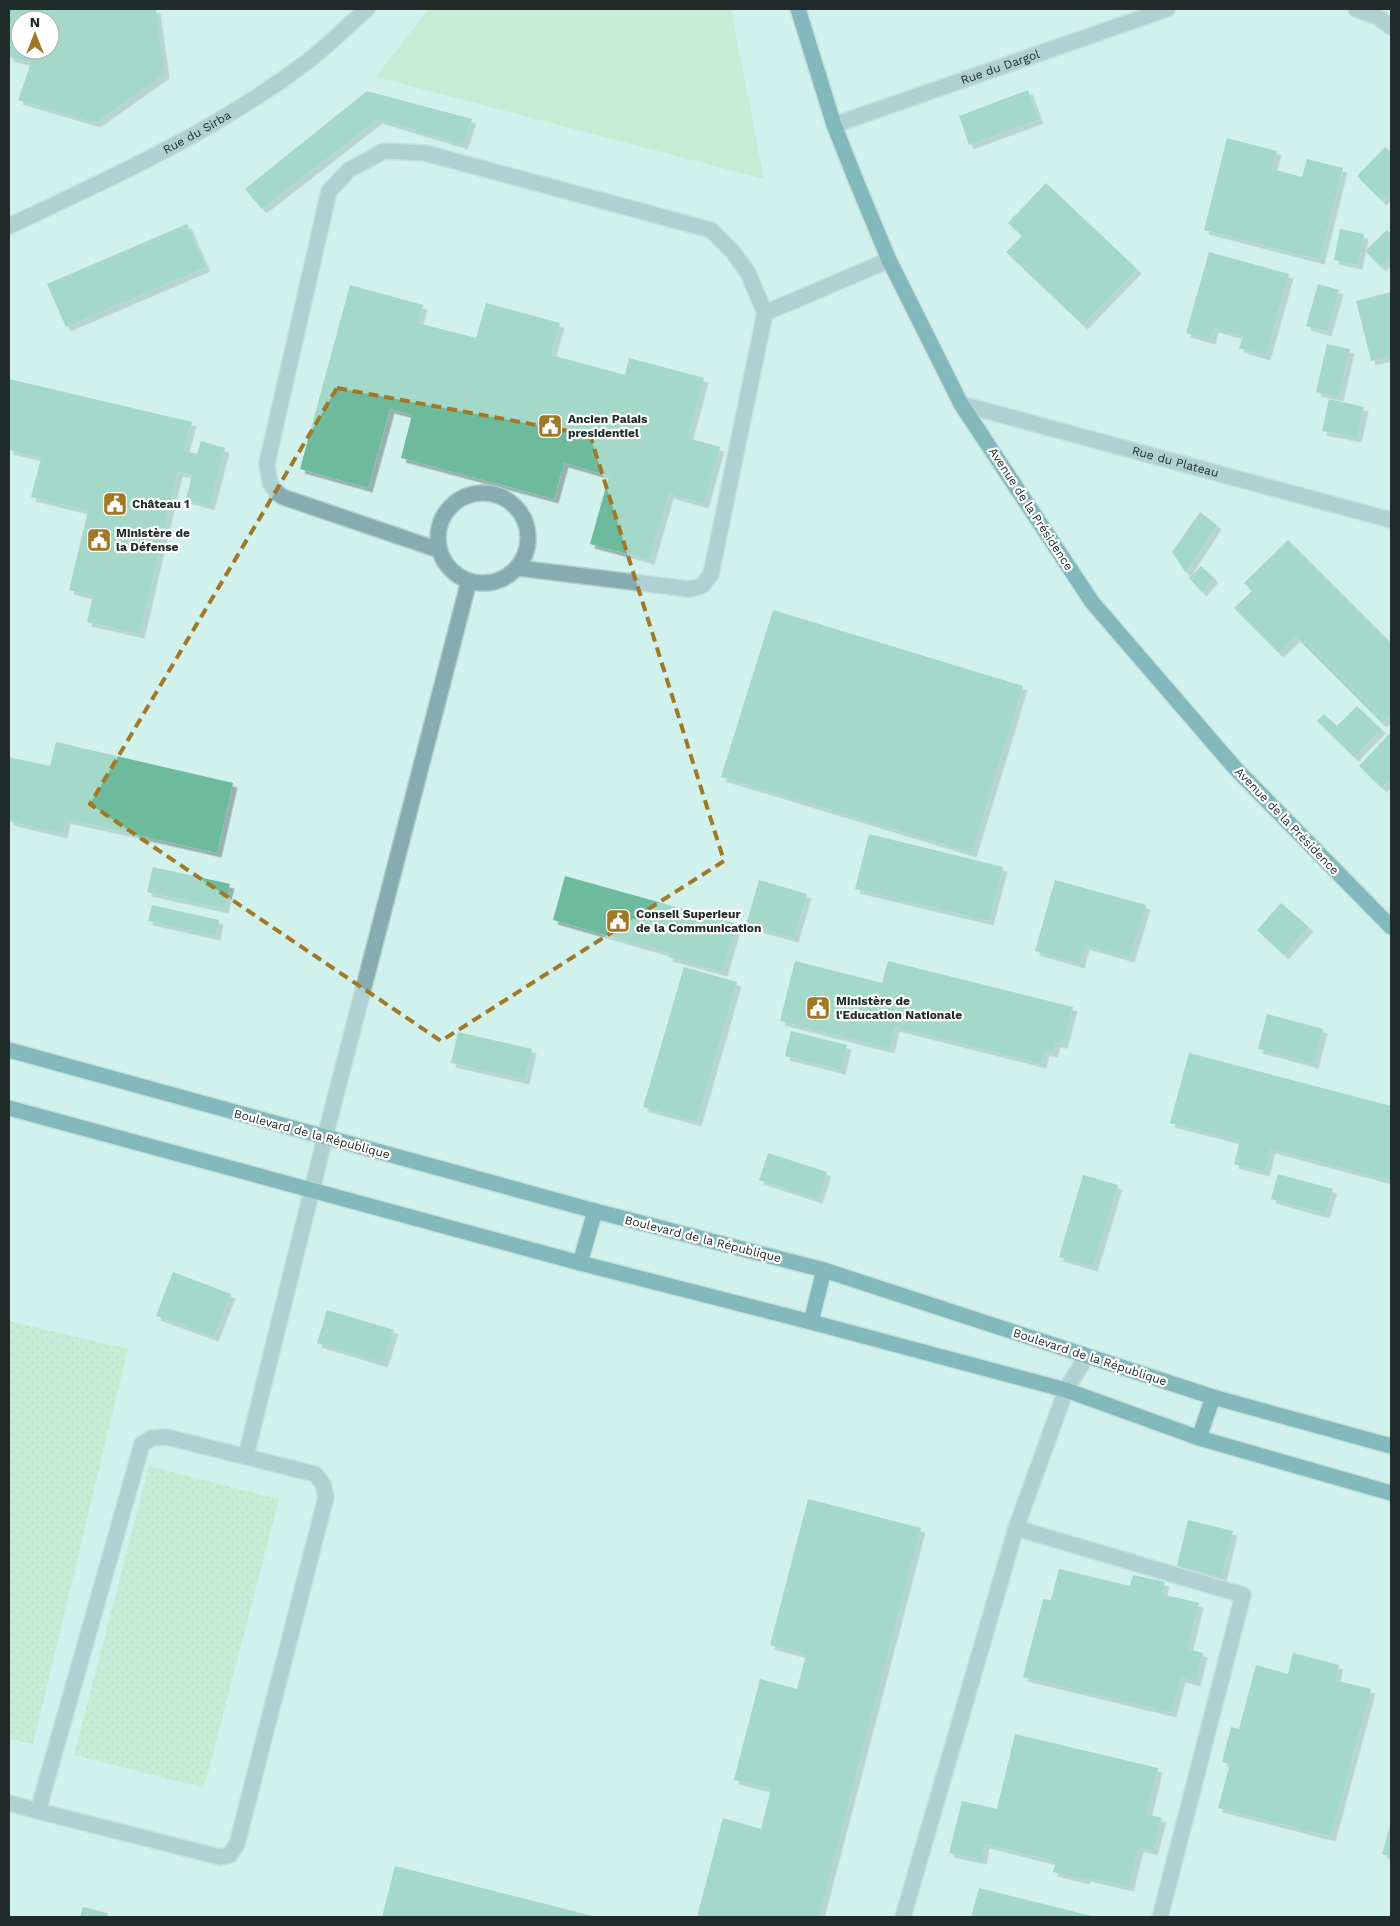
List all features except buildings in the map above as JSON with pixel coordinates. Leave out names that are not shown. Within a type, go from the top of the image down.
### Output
[{"type":"main road","name":"Avenue de la Présidence","points":[[798,9],[834,125],[889,260],[961,404],[1092,602],[1235,768],[1391,927]]},
{"type":"main road","name":"Boulevard de la République","points":[[9,1050],[595,1211],[824,1270],[1213,1397],[1391,1446]]},
{"type":"main road","points":[[9,1108],[580,1263],[1066,1390],[1199,1438],[1391,1493]]},
{"type":"main road","points":[[580,1263],[595,1211]]},
{"type":"main road","points":[[811,1322],[824,1270]]},
{"type":"main road","points":[[1199,1438],[1213,1397]]},
{"type":"street","name":"Rue du Sirba","points":[[9,226],[84,191],[200,132],[305,64],[367,9]]},
{"type":"street","name":"Rue du Dargol","points":[[834,125],[1167,9]]},
{"type":"street","points":[[1356,9],[1378,17],[1391,28]]},
{"type":"street","points":[[439,550],[283,497],[273,490],[268,478],[267,462],[329,191],[349,170],[384,152],[425,153],[711,230],[733,252],[748,273],[765,313],[711,574],[702,586],[689,589],[518,568]]},
{"type":"street","points":[[765,313],[889,260]]},
{"type":"street","name":"Rue du Plateau","points":[[961,404],[1391,520]]},
{"type":"street","points":[[479,492],[496,495],[512,503],[524,517],[528,535],[526,552],[518,568],[504,578],[486,583],[470,581],[453,572],[439,550],[437,542],[439,524],[448,509],[462,497],[479,492]]},
{"type":"street","points":[[246,1456],[325,1137],[470,581]]},
{"type":"street","points":[[903,1917],[1016,1528],[1066,1390],[1086,1357]]},
{"type":"street","points":[[9,1803],[38,1811],[220,1857],[230,1855],[237,1844],[326,1497],[323,1484],[315,1474],[167,1437],[152,1438],[142,1444],[38,1811]]},
{"type":"street","points":[[1016,1528],[1243,1595],[1160,1917]]},
{"type":"highlighted area","points":[[337,388],[590,435],[724,861],[441,1041],[90,804]]},
{"type":"green space","points":[[428,9],[731,9],[764,179],[376,77]]},
{"type":"green space","points":[[9,1321],[128,1349],[33,1744],[9,1739]]},
{"type":"green space","points":[[149,1466],[279,1499],[204,1788],[74,1755]]},
{"type":"place","name":"Ancien Palais presidentiel","points":[[550,426]]},
{"type":"place","name":"Château 1","points":[[115,504]]},
{"type":"place","name":"Ministère de la Défense","points":[[99,540]]},
{"type":"place","name":"Conseil Superieur de la Communication","points":[[618,921]]},
{"type":"place","name":"Ministère de l'Education Nationale","points":[[818,1008]]}]
